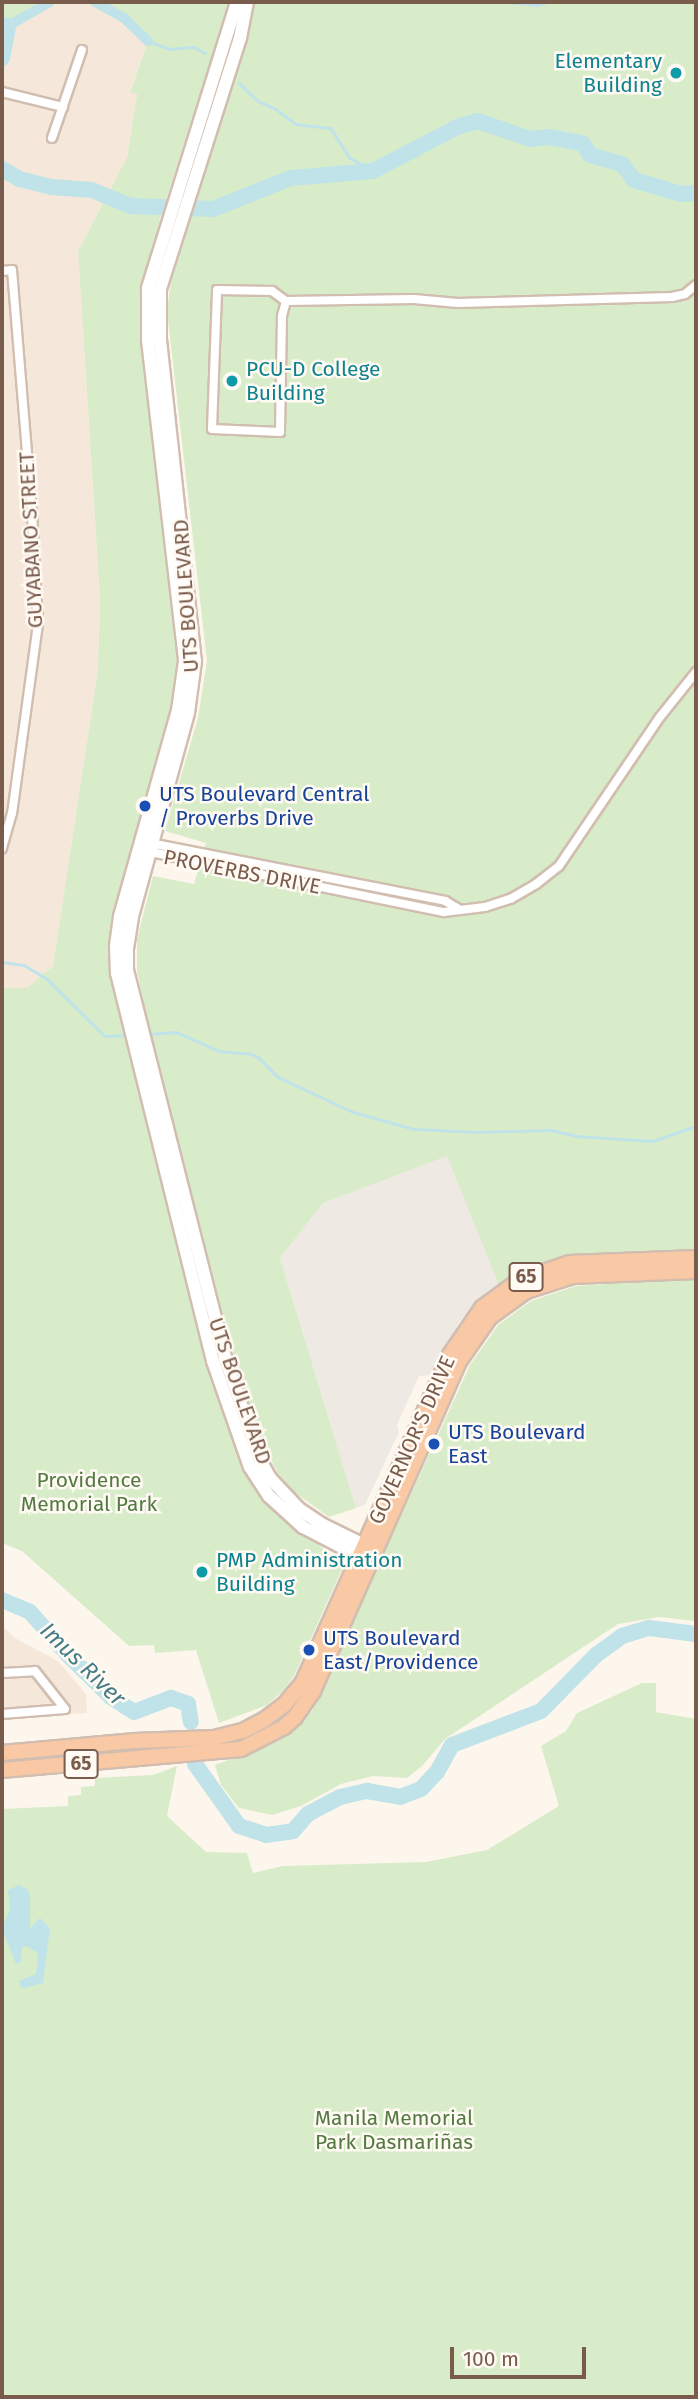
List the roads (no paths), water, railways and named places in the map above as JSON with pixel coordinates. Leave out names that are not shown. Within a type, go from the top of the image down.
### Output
[{"type":"highway","name":"GOVERNOR'S DRIVE","points":[[366,1552],[453,1348],[482,1308],[520,1280],[570,1263],[696,1258]]},
{"type":"highway","name":"GOVERNOR'S DRIVE","points":[[2,1754],[214,1745],[264,1720],[295,1695],[460,1360],[490,1317],[526,1291],[573,1276],[696,1271]]},
{"type":"highway","name":"GOVERNOR'S DRIVE","points":[[2,1770],[176,1746]]},
{"type":"main road","name":"UTS BOULEVARD","points":[[237,2],[174,223],[160,288],[158,313],[195,661],[188,713],[148,847],[120,917],[116,946],[213,1362],[250,1468],[269,1496],[291,1518],[315,1535],[366,1552]]},
{"type":"main road","name":"UTS BOULEVARD","points":[[186,185],[240,38],[247,2]]},
{"type":"street","points":[[52,138],[82,50]]},
{"type":"street","points":[[2,92],[63,107]]},
{"type":"street","name":"GUYABANO STREET","points":[[2,271],[12,270],[32,513],[38,624],[12,813],[2,849]]},
{"type":"street","points":[[286,301],[282,316],[279,432],[212,429],[217,290],[272,291],[286,301],[414,299],[458,303],[672,297],[685,294],[696,285]]},
{"type":"street","name":"PROVERBS DRIVE","points":[[148,847],[445,901],[459,909],[485,907],[512,898],[559,866],[660,717],[696,672]]},
{"type":"street","points":[[2,1673],[35,1671],[65,1709],[2,1714]]},
{"type":"water","points":[[19,1885],[28,1890],[30,1895],[30,1928],[40,1918],[50,1928],[43,1983],[25,1988],[20,1987],[19,1981],[36,1974],[38,1953],[26,1946],[22,1947],[21,1962],[16,1964],[2,1929],[10,1909],[8,1890]]},
{"type":"waterway","points":[[2,24],[8,26],[50,2]]},
{"type":"waterway","points":[[95,2],[124,18],[148,41]]},
{"type":"waterway","points":[[509,2],[537,5],[548,2]]},
{"type":"waterway","points":[[2,58],[8,26]]},
{"type":"waterway","points":[[148,41],[170,49],[194,47],[205,53]]},
{"type":"waterway","points":[[239,83],[258,101],[276,109],[296,124],[331,128],[349,157],[373,171]]},
{"type":"waterway","points":[[2,169],[19,179],[51,187],[92,190],[130,206],[213,209],[291,178],[373,171],[457,127],[478,121],[530,139],[548,137],[582,143],[590,155],[622,164],[634,180],[681,194],[696,193]]},
{"type":"waterway","points":[[2,962],[24,965],[47,979],[105,1036],[128,1035]]},
{"type":"waterway","points":[[149,1034],[176,1032],[219,1051],[251,1054],[258,1057],[278,1077],[353,1112],[414,1129],[476,1132],[551,1130],[576,1136],[653,1141],[696,1126]]},
{"type":"waterway","name":"Imus River","points":[[2,1600],[30,1612],[69,1656],[111,1697],[134,1712],[171,1698],[188,1704],[191,1722]]},
{"type":"waterway","name":"Imus River","points":[[195,1764],[239,1826],[266,1835],[293,1831],[308,1814],[340,1797],[367,1791],[400,1797],[421,1789],[437,1772],[452,1745],[541,1711],[596,1655],[622,1636],[649,1628],[696,1634]]},
{"type":"place","name":"Elementary Building","points":[[676,73]]},
{"type":"place","name":"PCU-D College Building","points":[[232,381]]},
{"type":"place","name":"UTS Boulevard Central / Proverbs Drive","points":[[145,806]]},
{"type":"place","name":"UTS Boulevard East","points":[[434,1444]]},
{"type":"place","name":"PMP Administration Building","points":[[202,1572]]},
{"type":"place","name":"UTS Boulevard East/Providence","points":[[309,1650]]},
{"type":"park label","name":"Providence Memorial Park","points":[[89,1492]]},
{"type":"park label","name":"Manila Memorial Park Dasmariñas","points":[[394,2130]]}]
